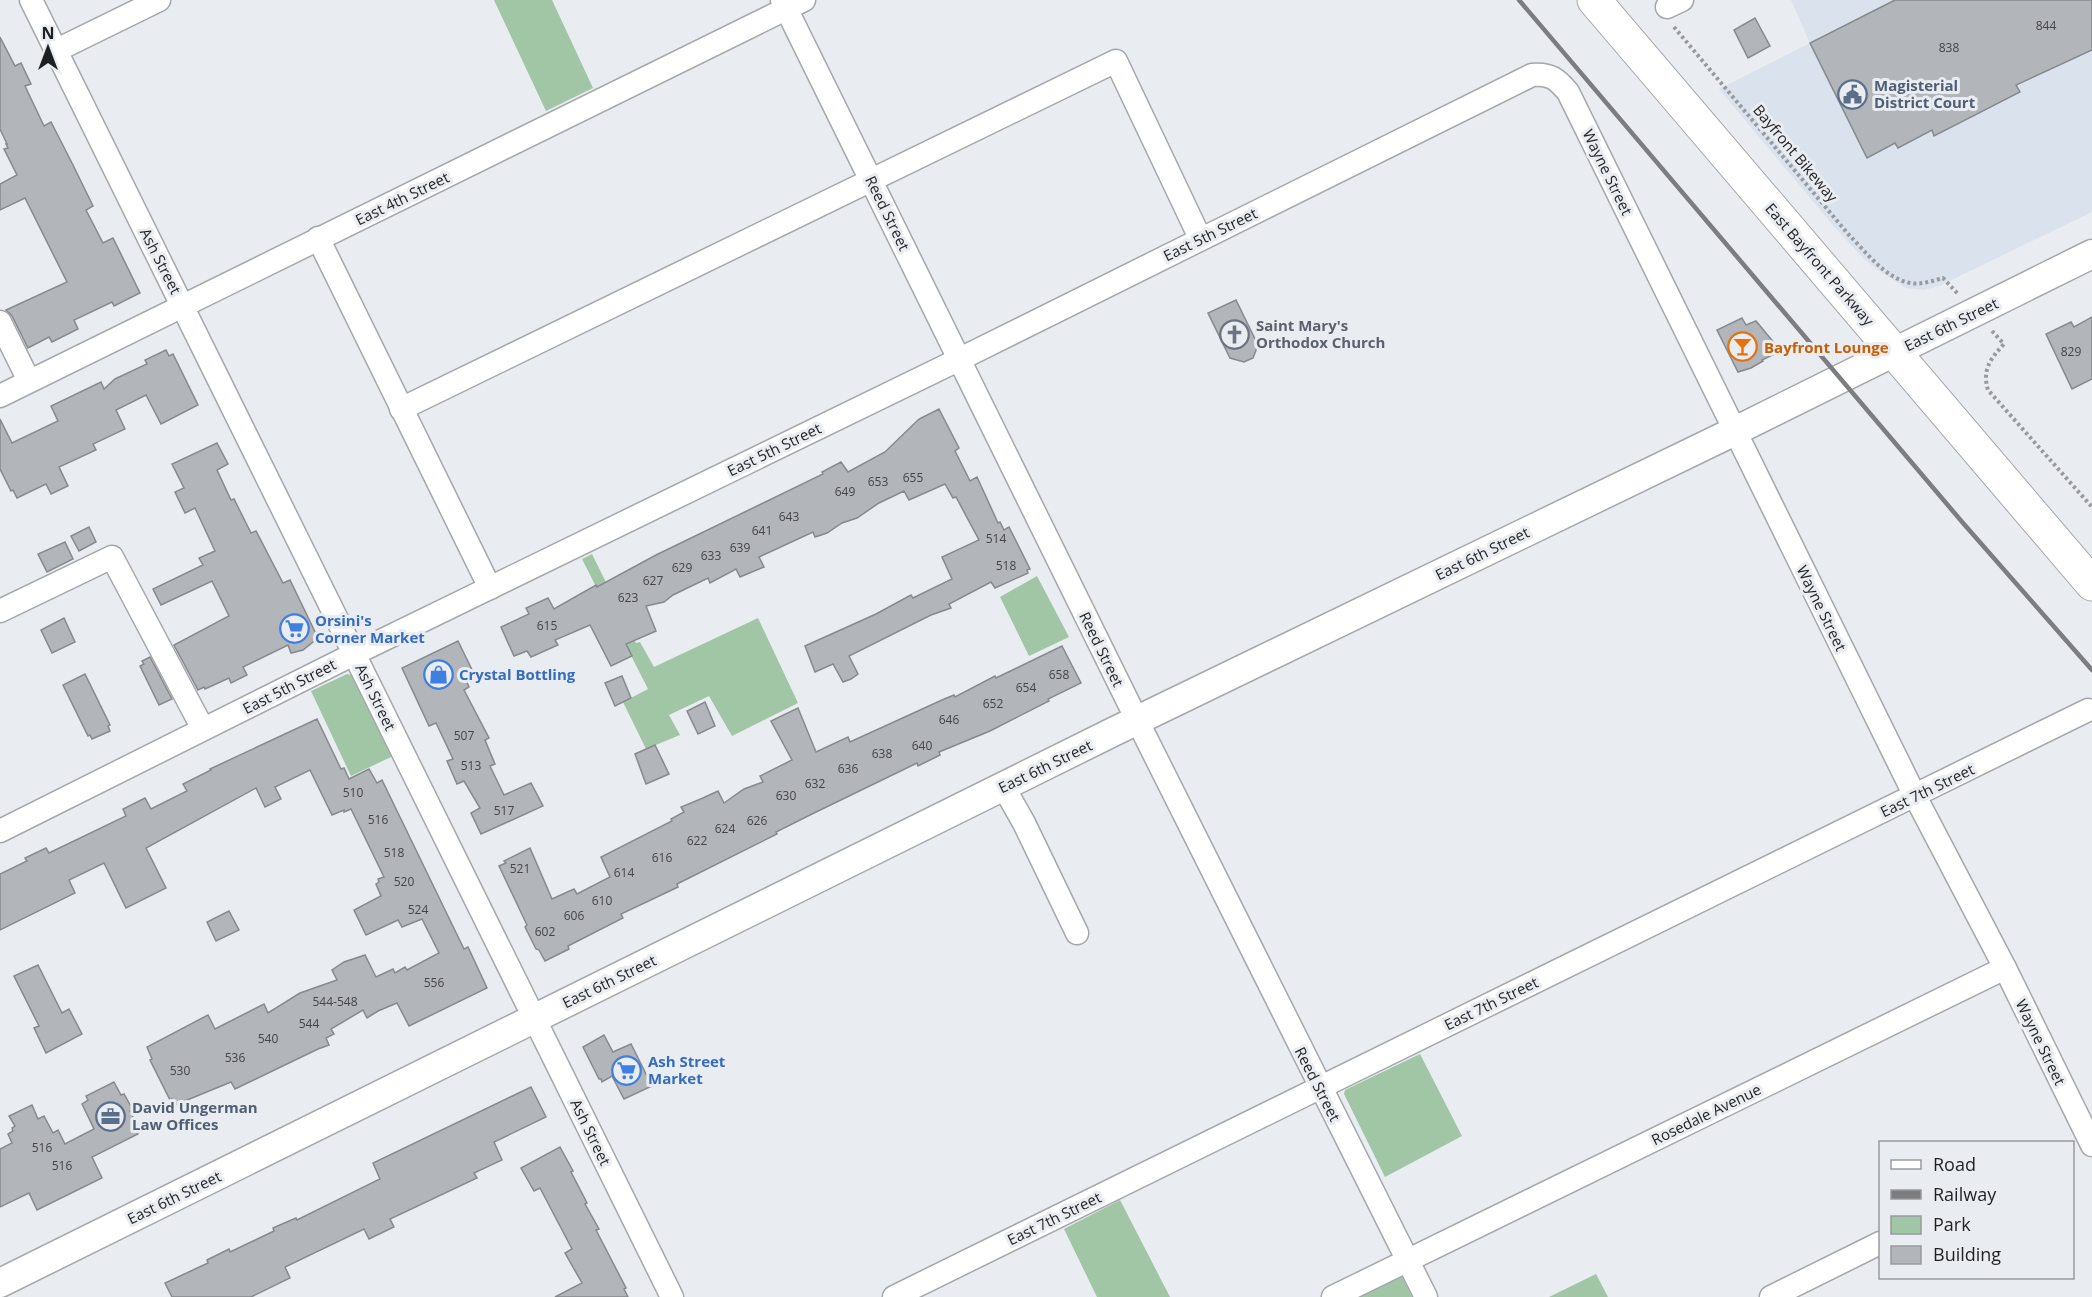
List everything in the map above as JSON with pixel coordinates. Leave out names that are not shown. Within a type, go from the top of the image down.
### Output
[{"type":"highway","name":"East Bayfront Parkway","points":[[1594,0],[2092,584]]},
{"type":"main road","name":"East 6th Street","points":[[0,1283],[1137,720],[1736,431],[2092,254]]},
{"type":"street","name":"Ash Street","points":[[31,0],[672,1297]]},
{"type":"street","points":[[56,51],[159,0]]},
{"type":"street","name":"Reed Street","points":[[791,3],[871,181],[1319,1087],[1426,1297]]},
{"type":"street","name":"East 4th Street","points":[[0,396],[791,3]]},
{"type":"street","points":[[401,409],[1116,61],[1200,238]]},
{"type":"street","name":"East 5th Street","points":[[0,831],[354,654],[960,359],[1532,75],[1549,75]]},
{"type":"street","name":"Wayne Street","points":[[1549,75],[1560,82],[1568,92],[1915,796],[2004,968],[2086,1141]]},
{"type":"street","points":[[318,238],[490,588]]},
{"type":"street","points":[[0,322],[29,381]]},
{"type":"street","points":[[0,611],[112,557],[203,729]]},
{"type":"street","name":"East 7th Street","points":[[894,1297],[2088,710]]},
{"type":"street","points":[[1003,786],[1024,823],[1077,933]]},
{"type":"street","name":"Rosedale Avenue","points":[[1333,1297],[2004,968]]},
{"type":"street","points":[[1771,1297],[1879,1244]]},
{"type":"path","name":"Bayfront Bikeway","points":[[1674,11],[1849,235],[1872,258],[1898,279],[1911,283],[1943,278]]},
{"type":"path","points":[[2004,344],[1989,361],[1985,371],[1988,390],[2092,507]]},
{"type":"shaded area","points":[[1791,0],[2092,0],[2092,212],[1939,286],[1924,290],[1906,288],[1878,270],[1863,258],[1832,224],[1719,89],[1810,43]]},
{"type":"green space","points":[[494,0],[552,0],[593,88],[546,111]]},
{"type":"green space","points":[[592,554],[636,643],[640,642],[654,667],[758,618],[798,703],[732,736],[709,696],[669,715],[680,735],[646,749],[623,702],[648,689],[582,559]]},
{"type":"green space","points":[[1037,576],[1069,637],[1029,656],[1000,597]]},
{"type":"green space","points":[[347,674],[352,675],[393,756],[351,776],[311,691]]},
{"type":"green space","points":[[1420,1054],[1462,1136],[1385,1177],[1344,1094],[1345,1090]]},
{"type":"green space","points":[[1120,1200],[1170,1297],[1097,1297],[1064,1229]]},
{"type":"green space","points":[[1399,1270],[1412,1297],[1341,1297]]},
{"type":"green space","points":[[1596,1274],[1608,1297],[1549,1297]]},
{"type":"building","points":[[1895,0],[2092,0],[2092,50],[2016,85],[2020,92],[1934,136],[1932,130],[1898,148],[1895,143],[1867,158],[1810,43]]},
{"type":"building","points":[[1755,18],[1770,46],[1748,58],[1734,30]]},
{"type":"building","points":[[0,37],[15,66],[21,63],[31,84],[25,86],[44,126],[51,122],[72,163],[93,206],[86,210],[103,243],[113,238],[140,293],[114,306],[112,302],[74,320],[78,329],[52,342],[49,337],[28,348],[12,316],[6,310],[67,282],[25,198],[0,210],[0,184],[17,175],[4,149],[8,148],[0,129]]},
{"type":"building","points":[[1236,300],[1258,345],[1253,358],[1244,362],[1230,358],[1208,313]]},
{"type":"building","points":[[2092,317],[2092,379],[2072,389],[2046,334],[2071,322],[2074,327]]},
{"type":"building","points":[[1742,318],[1746,325],[1756,321],[1781,351],[1751,368],[1738,372],[1717,330]]},
{"type":"building","points":[[166,350],[169,356],[173,354],[198,405],[161,424],[146,395],[116,410],[125,429],[93,444],[96,450],[59,467],[68,486],[51,494],[46,484],[17,498],[0,469],[0,419],[12,443],[58,421],[51,406],[101,382],[104,389],[115,379],[147,364],[145,360]]},
{"type":"building","points":[[939,409],[959,448],[955,451],[970,481],[977,477],[998,523],[1000,522],[1004,530],[1009,527],[1030,569],[1027,570],[1028,573],[995,588],[991,582],[949,604],[951,608],[931,615],[849,656],[858,674],[851,679],[843,682],[833,664],[815,672],[805,646],[876,614],[911,595],[913,598],[952,579],[942,557],[979,540],[956,497],[953,498],[945,484],[909,500],[904,491],[827,533],[815,537],[813,532],[759,557],[764,567],[740,577],[736,569],[710,583],[708,578],[673,595],[664,602],[646,606],[656,631],[626,644],[632,656],[611,666],[590,625],[555,640],[558,645],[531,657],[527,651],[514,656],[501,627],[529,614],[526,608],[548,598],[554,609],[596,585],[597,587],[656,555],[823,474],[822,472],[841,462],[848,472],[885,452],[919,419]]},
{"type":"building","points":[[217,443],[228,464],[217,470],[231,500],[234,499],[251,533],[256,531],[283,583],[290,580],[318,638],[303,650],[291,653],[288,645],[243,667],[247,675],[231,683],[229,678],[198,690],[174,645],[229,616],[212,581],[161,605],[153,589],[203,565],[199,558],[215,551],[195,508],[185,513],[175,492],[184,488],[172,464]]},
{"type":"building","points":[[89,527],[96,542],[79,551],[71,536]]},
{"type":"building","points":[[65,542],[73,559],[47,572],[38,554]]},
{"type":"building","points":[[64,618],[75,642],[52,653],[41,630]]},
{"type":"building","points":[[458,641],[475,676],[466,680],[469,687],[464,690],[489,738],[485,740],[495,764],[490,766],[504,795],[531,783],[543,806],[481,834],[471,813],[480,808],[464,781],[457,784],[447,761],[453,759],[436,723],[429,726],[402,668]]},
{"type":"building","points":[[1062,646],[1081,683],[990,731],[939,752],[940,755],[918,766],[917,763],[776,832],[777,834],[677,884],[678,887],[621,914],[623,918],[568,946],[569,949],[545,961],[536,949],[499,866],[506,863],[504,861],[530,848],[552,899],[574,889],[577,894],[610,877],[601,857],[672,821],[671,819],[684,812],[681,807],[718,791],[724,803],[744,789],[763,782],[760,776],[792,760],[771,721],[798,708],[816,752],[848,737],[850,742],[942,700],[954,695],[955,697]]},
{"type":"building","points":[[150,657],[172,699],[159,705],[140,666],[144,664],[142,661]]},
{"type":"building","points":[[85,674],[110,725],[108,726],[110,731],[92,739],[90,735],[88,736],[63,685]]},
{"type":"building","points":[[622,676],[631,698],[615,706],[605,683]]},
{"type":"building","points":[[705,702],[715,726],[698,734],[687,711]]},
{"type":"building","points":[[317,719],[341,769],[344,768],[349,779],[369,769],[377,783],[382,780],[464,949],[468,947],[487,988],[409,1026],[397,1003],[367,1018],[363,1010],[331,1029],[334,1034],[326,1038],[329,1045],[235,1089],[231,1082],[175,1105],[172,1099],[170,1100],[150,1060],[152,1059],[147,1047],[208,1015],[215,1029],[264,1004],[268,1013],[300,993],[337,980],[332,970],[344,962],[365,955],[376,977],[393,969],[395,973],[405,967],[407,970],[439,953],[422,919],[402,927],[398,920],[366,935],[354,910],[381,896],[376,884],[379,882],[378,879],[384,877],[351,809],[332,815],[310,770],[275,787],[281,799],[265,807],[256,788],[146,848],[166,888],[126,908],[104,863],[69,880],[75,893],[0,930],[0,874],[27,861],[25,858],[46,848],[49,853],[126,816],[123,809],[145,798],[151,809],[187,791],[183,784],[210,769]]},
{"type":"building","points":[[655,745],[669,774],[646,784],[635,754]]},
{"type":"building","points":[[229,911],[239,930],[216,941],[207,922]]},
{"type":"building","points":[[38,965],[62,1013],[69,1009],[82,1034],[46,1053],[34,1028],[39,1026],[14,976]]},
{"type":"building","points":[[604,1035],[613,1052],[631,1044],[652,1086],[624,1099],[612,1076],[602,1082],[599,1079],[583,1047]]},
{"type":"building","points":[[114,1082],[133,1110],[130,1111],[138,1127],[135,1128],[138,1134],[92,1157],[102,1178],[37,1210],[29,1193],[0,1207],[0,1149],[12,1143],[8,1134],[15,1126],[9,1116],[32,1105],[38,1119],[44,1116],[53,1133],[58,1130],[65,1144],[94,1129],[82,1104],[88,1100],[86,1096]]},
{"type":"building","points":[[531,1087],[546,1117],[494,1142],[502,1160],[474,1173],[477,1178],[390,1219],[394,1227],[369,1239],[364,1229],[285,1267],[290,1278],[251,1297],[172,1297],[165,1283],[208,1263],[207,1260],[229,1249],[230,1252],[274,1231],[273,1228],[296,1218],[297,1220],[380,1179],[373,1163]]},
{"type":"building","points":[[560,1147],[573,1171],[571,1172],[587,1203],[585,1204],[599,1229],[596,1230],[626,1288],[624,1289],[628,1297],[555,1297],[582,1283],[565,1253],[572,1249],[540,1188],[534,1191],[521,1168]]},
{"type":"railway","points":[[1519,0],[1963,523],[2092,670]]},
{"type":"place","name":"Magisterial District Court","points":[[1853,94]]},
{"type":"place","name":"Saint Mary's Orthodox Church","points":[[1235,334]]},
{"type":"place","name":"Bayfront Lounge","points":[[1743,347]]},
{"type":"place","name":"Orsini's Corner Market","points":[[294,629]]},
{"type":"place","name":"Crystal Bottling","points":[[438,674]]},
{"type":"place","name":"Ash Street Market","points":[[627,1070]]},
{"type":"place","name":"David Ungerman Law Offices","points":[[111,1116]]}]
